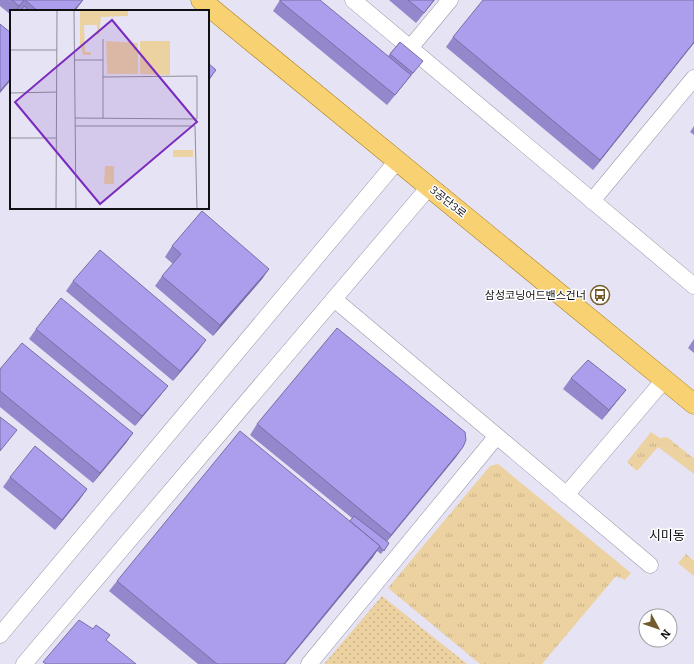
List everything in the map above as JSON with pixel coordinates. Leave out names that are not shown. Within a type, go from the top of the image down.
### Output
[{"type":"main road","name":"3공단3로","points":[[202,0],[694,404]]},
{"type":"lane","points":[[353,0],[694,286]]},
{"type":"lane","points":[[410,48],[450,0]]},
{"type":"lane","points":[[592,201],[694,78]]},
{"type":"lane","points":[[0,635],[397,161]]},
{"type":"lane","points":[[24,664],[429,187]]},
{"type":"lane","points":[[334,299],[496,437],[650,565]]},
{"type":"lane","points":[[566,495],[664,380]]},
{"type":"lane","points":[[309,664],[496,437]]},
{"type":"green space","points":[[651,432],[660,438],[667,437],[694,457],[694,474],[658,447],[637,471],[627,462]]},
{"type":"green space","points":[[498,464],[631,573],[625,580],[616,576],[542,664],[480,664],[388,588],[490,466]]},
{"type":"green space","points":[[686,554],[694,561],[694,576],[678,563]]},
{"type":"green space","points":[[382,596],[467,664],[324,664]]},
{"type":"building","points":[[12,0],[24,0],[19,6]]},
{"type":"building","points":[[25,0],[83,0],[74,10],[37,10]]},
{"type":"building","points":[[280,0],[320,0],[411,75],[395,95]]},
{"type":"building","points":[[408,0],[434,0],[424,13]]},
{"type":"building","points":[[483,0],[694,0],[694,42],[600,160],[453,37]]},
{"type":"building","points":[[24,6],[28,10],[21,10]]},
{"type":"building","points":[[0,24],[10,32],[10,79],[0,91]]},
{"type":"building","points":[[400,42],[423,61],[413,73],[390,54]]},
{"type":"building","points":[[209,64],[216,70],[209,79]]},
{"type":"building","points":[[202,211],[269,269],[220,325],[162,276],[181,254],[172,246]]},
{"type":"building","points":[[100,250],[206,340],[180,371],[73,281]]},
{"type":"building","points":[[61,298],[168,386],[142,416],[36,329]]},
{"type":"building","points":[[337,328],[465,432],[466,440],[463,447],[391,535],[257,424]]},
{"type":"building","points":[[22,343],[133,433],[100,473],[0,391],[0,369]]},
{"type":"building","points":[[588,360],[626,390],[609,410],[571,378]]},
{"type":"building","points":[[0,417],[17,430],[0,451]]},
{"type":"building","points":[[240,431],[380,546],[284,664],[217,664],[117,581]]},
{"type":"building","points":[[35,446],[87,489],[62,520],[10,477]]},
{"type":"building","points":[[354,516],[389,543],[384,551],[350,521]]},
{"type":"building","points":[[79,620],[93,629],[96,625],[110,635],[106,640],[136,664],[46,664],[43,662]]},
{"type":"place","name":"삼성코닝어드밴스건너","points":[[600,295]]},
{"type":"district","name":"시미동","points":[[667,535]]}]
